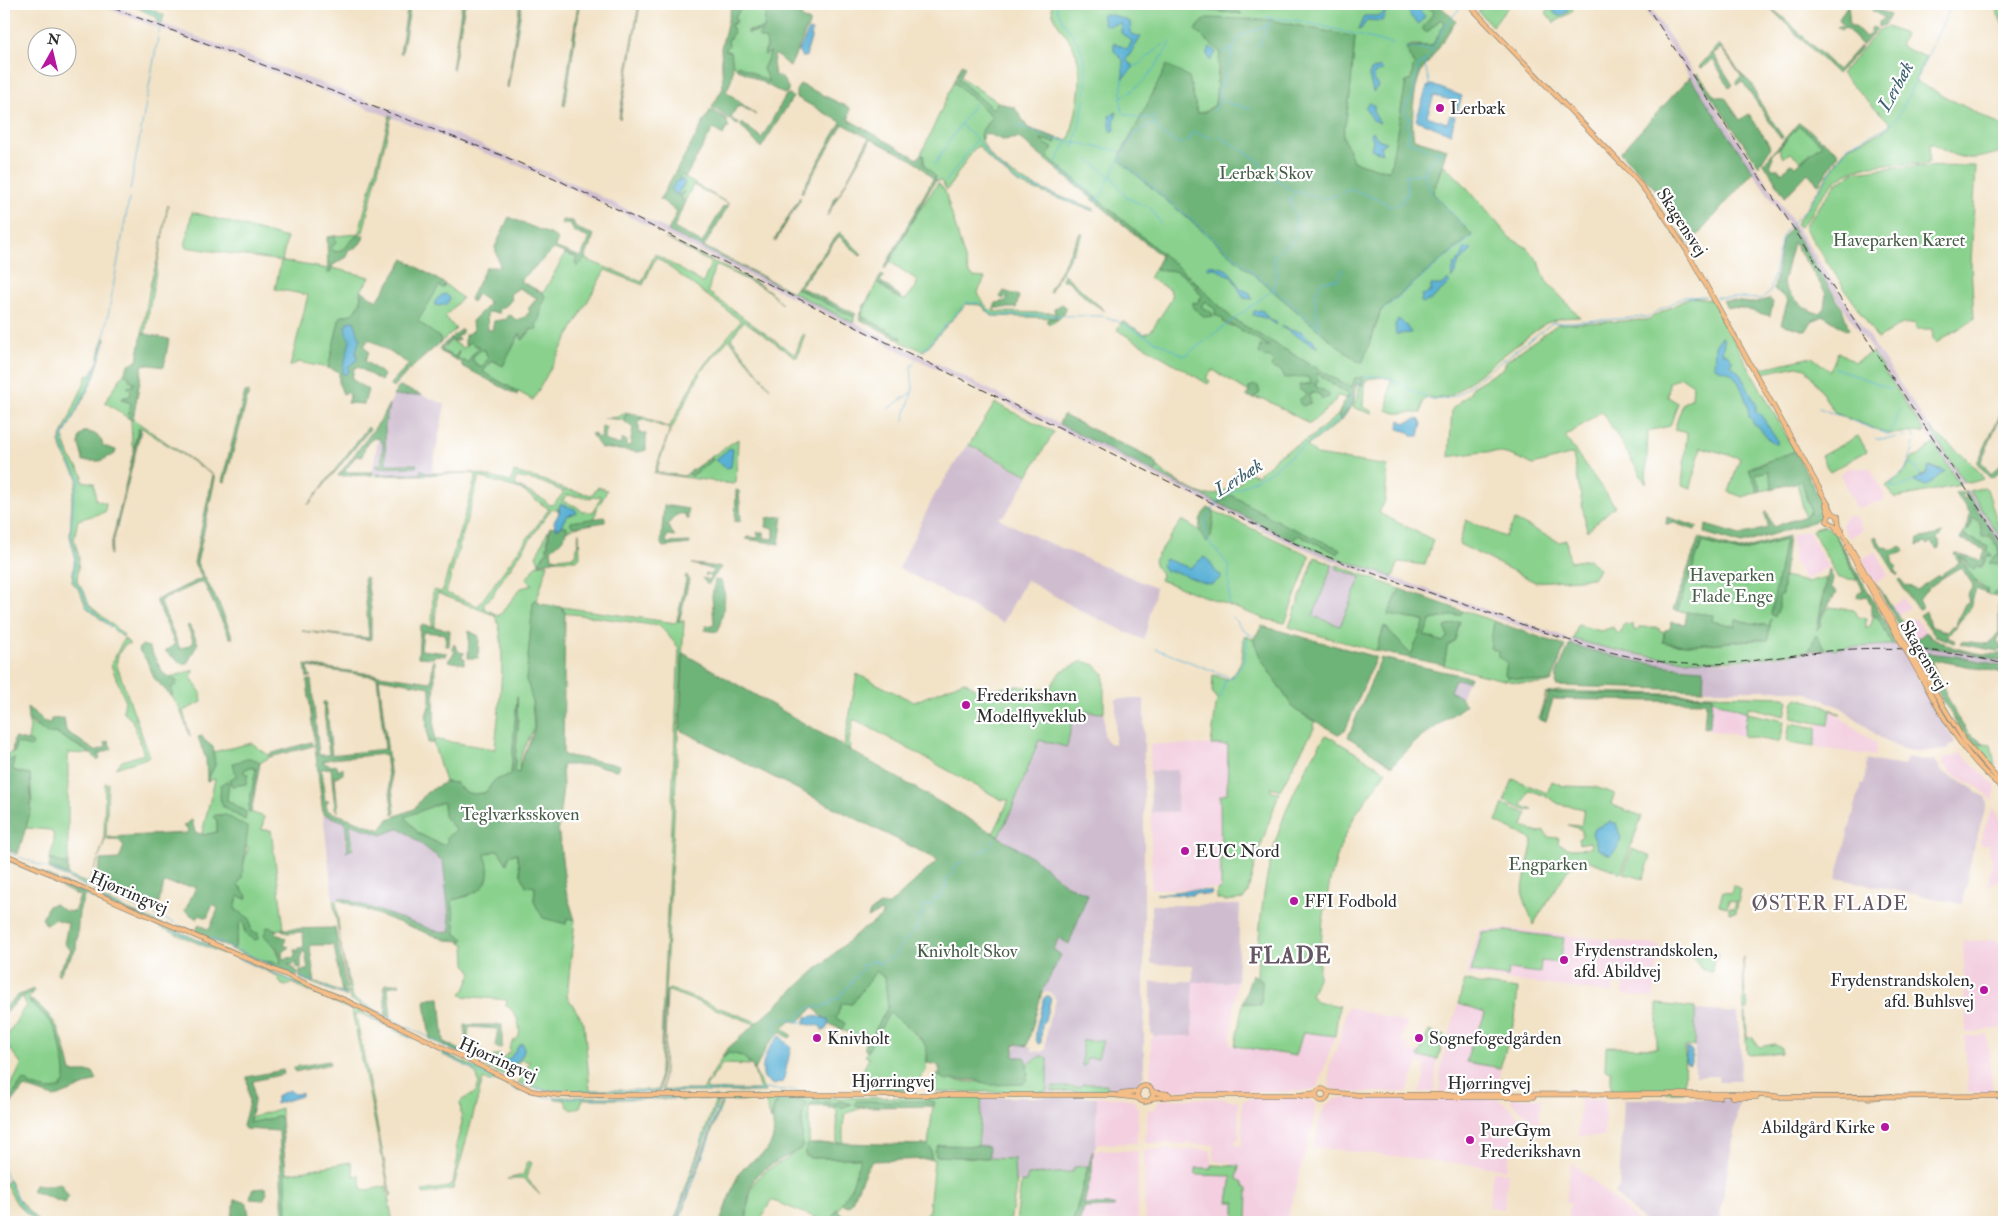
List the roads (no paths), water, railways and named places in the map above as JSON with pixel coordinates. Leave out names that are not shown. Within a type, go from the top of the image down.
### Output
[{"type":"main road","name":"Skagensvej","points":[[1468,4],[1635,178],[1661,211],[1687,251],[1831,514]]},
{"type":"main road","points":[[1831,514],[1838,516],[1836,524],[1828,523],[1831,514]]},
{"type":"main road","name":"Skagensvej","points":[[1836,524],[1961,744],[1981,768],[2004,787]]},
{"type":"main road","name":"Skagensvej","points":[[1910,655],[1976,756],[2004,787]]},
{"type":"main road","points":[[1961,744],[1976,756]]},
{"type":"main road","name":"Hjørringvej","points":[[4,854],[347,1001],[532,1091],[558,1094],[1113,1095],[1138,1098]]},
{"type":"main road","points":[[1176,1095],[1152,1092],[1145,1087],[1138,1092],[1138,1098],[1144,1102],[1151,1098],[1176,1095],[1316,1095],[1323,1101],[1327,1095],[1321,1089],[1316,1095]]},
{"type":"main road","name":"Hjørringvej","points":[[1113,1095],[1138,1092]]},
{"type":"main road","points":[[1151,1098],[1152,1092]]},
{"type":"main road","name":"Hjørringvej","points":[[1327,1095],[1601,1095],[1621,1098],[1642,1095],[1688,1097],[2004,1096]]},
{"type":"water","points":[[1383,4],[1386,4],[1386,11],[1382,21],[1367,20],[1361,29],[1358,30],[1364,16],[1380,16],[1384,12]]},
{"type":"water","points":[[1406,4],[1411,4],[1412,7],[1418,9],[1425,16],[1419,24],[1411,17]]},
{"type":"water","points":[[1550,4],[1567,4],[1569,6],[1566,13],[1559,16],[1555,14]]},
{"type":"water","points":[[1106,14],[1130,22],[1131,34],[1141,37],[1126,60],[1134,67],[1123,78],[1123,60],[1114,51],[1114,43],[1128,49],[1132,41],[1121,33],[1121,23],[1107,26],[1104,24],[1102,15]]},
{"type":"water","points":[[809,30],[812,31],[811,38],[806,57],[802,57],[798,52]]},
{"type":"water","points":[[1210,47],[1216,52],[1210,61],[1207,54]]},
{"type":"water","points":[[1380,67],[1383,70],[1374,74],[1374,81],[1378,86],[1373,92],[1369,75],[1371,71]]},
{"type":"water","points":[[1432,85],[1462,96],[1457,112],[1452,109],[1453,102],[1451,100],[1434,96],[1427,116],[1447,123],[1450,115],[1455,116],[1451,134],[1416,120],[1427,87]]},
{"type":"water","points":[[1370,103],[1374,106],[1374,113],[1380,123],[1373,120],[1365,107]]},
{"type":"water","points":[[1117,112],[1114,122],[1115,130],[1111,132],[1109,116]]},
{"type":"water","points":[[1372,131],[1378,139],[1386,142],[1380,147],[1382,153],[1371,149],[1373,140],[1370,133]]},
{"type":"water","points":[[682,179],[685,183],[677,195],[671,190],[675,182]]},
{"type":"water","points":[[1471,248],[1471,251],[1459,262],[1451,279],[1454,265],[1462,257],[1464,249]]},
{"type":"water","points":[[1209,265],[1229,271],[1240,288],[1250,293],[1252,299],[1244,298],[1232,277],[1214,268],[1208,269]]},
{"type":"water","points":[[1448,280],[1450,282],[1431,300],[1421,302],[1422,295],[1431,292],[1431,285],[1441,285]]},
{"type":"water","points":[[446,294],[450,298],[446,304],[442,306],[435,305],[435,301]]},
{"type":"water","points":[[1262,310],[1277,325],[1265,318],[1253,315],[1254,311]]},
{"type":"water","points":[[1398,319],[1405,324],[1411,333],[1396,334],[1395,325]]},
{"type":"water","points":[[354,321],[360,338],[356,352],[357,360],[348,367],[349,371],[346,374],[342,374],[350,340],[346,334],[346,327],[348,322]]},
{"type":"water","points":[[1281,325],[1288,330],[1301,331],[1307,338],[1313,340],[1318,348],[1281,327]]},
{"type":"water","points":[[1722,336],[1724,342],[1722,353],[1726,353],[1732,360],[1731,365],[1739,372],[1756,404],[1756,411],[1763,417],[1777,439],[1777,445],[1767,438],[1758,426],[1754,426],[1752,419],[1749,417],[1743,392],[1733,375],[1714,366],[1715,346]]},
{"type":"water","points":[[1416,419],[1422,423],[1419,436],[1412,436],[1409,432],[1398,429],[1400,420],[1406,423]]},
{"type":"water","points":[[730,448],[733,449],[731,467],[726,468],[715,460]]},
{"type":"water","points":[[1929,467],[1945,471],[1926,486],[1914,481],[1926,474]]},
{"type":"water","points":[[560,504],[575,509],[577,513],[566,516],[560,528],[555,528],[554,522],[559,513]]},
{"type":"water","points":[[1204,557],[1216,572],[1221,575],[1221,578],[1212,584],[1175,572],[1166,572],[1162,565],[1165,559],[1190,568]]},
{"type":"water","points":[[1609,822],[1616,823],[1621,838],[1616,850],[1610,855],[1598,849],[1592,833],[1594,829]]},
{"type":"water","points":[[1192,890],[1211,891],[1212,894],[1156,894]]},
{"type":"water","points":[[1048,995],[1051,999],[1042,1024],[1041,1043],[1038,1044],[1036,1039],[1037,1027],[1043,999]]},
{"type":"water","points":[[814,1016],[828,1019],[829,1024],[826,1030],[823,1031],[820,1026],[804,1024],[806,1017]]},
{"type":"water","points":[[780,1036],[791,1048],[783,1082],[773,1085],[764,1078],[763,1066],[769,1049]]},
{"type":"water","points":[[520,1044],[523,1044],[523,1054],[516,1062],[506,1067],[496,1067],[511,1057]]},
{"type":"water","points":[[1687,1048],[1692,1051],[1692,1063],[1689,1065],[1685,1062]]},
{"type":"water","points":[[289,1090],[295,1094],[301,1093],[301,1096],[276,1104],[276,1096]]},
{"type":"waterway","points":[[134,4],[160,16],[161,24]]},
{"type":"waterway","points":[[1056,4],[1057,10],[1080,48],[1086,73],[1082,111],[1074,148]]},
{"type":"waterway","points":[[1430,54],[1446,25],[1463,4]]},
{"type":"waterway","name":"Lerbæk","points":[[1716,297],[1761,299],[1770,293],[1782,237],[1788,227],[1808,207],[1848,146],[1893,122],[1901,111],[1952,4]]},
{"type":"waterway","points":[[1266,17],[1299,21],[1343,31]]},
{"type":"waterway","points":[[1258,47],[1270,21]]},
{"type":"waterway","points":[[1221,100],[1218,95],[1236,41],[1244,34],[1269,25]]},
{"type":"waterway","points":[[130,190],[160,27]]},
{"type":"waterway","points":[[1346,32],[1354,34]]},
{"type":"waterway","points":[[1357,35],[1393,44]]},
{"type":"waterway","points":[[1121,97],[1129,93],[1144,80],[1156,66],[1171,42]]},
{"type":"waterway","points":[[1134,66],[1138,65],[1164,44]]},
{"type":"waterway","points":[[1222,53],[1233,48]]},
{"type":"waterway","points":[[1406,48],[1432,49]]},
{"type":"waterway","points":[[1118,162],[1134,134],[1150,124],[1155,125],[1163,135],[1181,144],[1189,140],[1191,133],[1211,138],[1221,137],[1258,160],[1264,170],[1289,189],[1323,199],[1337,195],[1342,191],[1346,192],[1349,188],[1384,202],[1389,206],[1395,206],[1403,201],[1404,196],[1408,195],[1405,175],[1411,176],[1426,171],[1428,162],[1442,152],[1438,150],[1433,153],[1419,145],[1406,141],[1409,134],[1407,123],[1410,120],[1404,109],[1411,97],[1419,65],[1429,57]]},
{"type":"waterway","points":[[1424,61],[1430,86]]},
{"type":"waterway","points":[[1121,100],[1123,78]]},
{"type":"waterway","points":[[1213,112],[1220,100]]},
{"type":"waterway","points":[[1221,100],[1250,108]]},
{"type":"waterway","points":[[1121,102],[1122,112]]},
{"type":"waterway","points":[[934,165],[974,104]]},
{"type":"waterway","points":[[1124,113],[1141,119],[1155,116],[1155,124]]},
{"type":"waterway","points":[[946,182],[977,139],[961,125]]},
{"type":"waterway","points":[[1018,126],[1055,139],[1088,145]]},
{"type":"waterway","points":[[978,141],[992,160],[1017,181],[1093,210]]},
{"type":"waterway","points":[[1067,142],[1055,164],[1098,201]]},
{"type":"waterway","points":[[1091,146],[1120,151]]},
{"type":"waterway","points":[[1088,159],[1108,175]]},
{"type":"waterway","points":[[1120,160],[1322,330]]},
{"type":"waterway","points":[[1106,184],[1118,163]]},
{"type":"waterway","points":[[1426,171],[1425,178],[1432,194]]},
{"type":"waterway","points":[[1111,175],[1127,198],[1151,208],[1160,223]]},
{"type":"waterway","points":[[1097,202],[1105,188]]},
{"type":"waterway","points":[[1294,210],[1289,199],[1298,191]]},
{"type":"waterway","points":[[1434,196],[1465,226]]},
{"type":"waterway","points":[[92,378],[101,355],[129,199]]},
{"type":"waterway","points":[[1121,323],[1185,356],[1274,289],[1277,269],[1273,259],[1293,239],[1296,228],[1296,213]]},
{"type":"waterway","points":[[1448,256],[1473,236]]},
{"type":"waterway","points":[[1420,279],[1446,257]]},
{"type":"waterway","points":[[1318,327],[1316,291],[1323,281],[1339,279],[1343,269]]},
{"type":"waterway","points":[[1382,311],[1418,280]]},
{"type":"waterway","name":"Lerbæk","points":[[1358,385],[1364,377],[1378,376],[1390,379],[1431,399],[1443,399],[1457,395],[1552,323],[1647,317],[1684,297],[1706,296]]},
{"type":"waterway","points":[[922,351],[967,302],[973,304],[978,302]]},
{"type":"waterway","points":[[980,302],[992,315],[1104,316],[1119,322]]},
{"type":"waterway","points":[[904,420],[913,389],[911,367],[914,363]]},
{"type":"waterway","points":[[1835,368],[1892,389]]},
{"type":"waterway","points":[[91,380],[61,440],[67,459],[80,479],[74,497],[71,536],[76,556],[74,581],[82,591],[88,607],[122,636]]},
{"type":"waterway","points":[[888,409],[912,392]]},
{"type":"waterway","name":"Lerbæk","points":[[1229,605],[1229,566],[1206,538],[1205,519],[1221,498],[1271,471],[1342,417],[1354,394]]},
{"type":"waterway","points":[[1819,408],[1889,435],[1900,409]]},
{"type":"waterway","points":[[1913,434],[1914,439]]},
{"type":"waterway","points":[[1901,437],[1906,437]]},
{"type":"waterway","points":[[1876,439],[1896,438]]},
{"type":"waterway","points":[[1913,447],[1914,443]]},
{"type":"waterway","points":[[1913,450],[1905,470],[1889,486],[1897,488],[1914,481]]},
{"type":"waterway","points":[[1910,463],[1916,467],[1920,476]]},
{"type":"waterway","points":[[1233,617],[1239,626],[1252,636]]},
{"type":"waterway","points":[[1156,649],[1232,678],[1244,661],[1248,633]]},
{"type":"waterway","points":[[1220,699],[1226,678]]},
{"type":"waterway","points":[[977,854],[990,847]]},
{"type":"waterway","points":[[4,850],[17,856]]},
{"type":"waterway","points":[[20,857],[46,868]]},
{"type":"waterway","points":[[4,858],[57,881]]},
{"type":"waterway","points":[[845,991],[855,976],[863,969],[862,965],[876,960],[878,964],[889,958],[894,958],[901,944],[917,928],[920,922],[917,918],[924,914],[922,906],[931,905],[935,898],[939,898],[947,887],[945,881],[955,872],[952,869],[962,862]]},
{"type":"waterway","points":[[49,869],[87,886]]},
{"type":"waterway","points":[[60,882],[223,952]]},
{"type":"waterway","points":[[93,888],[153,914]]},
{"type":"waterway","points":[[155,915],[175,923]]},
{"type":"waterway","points":[[178,925],[226,945]]},
{"type":"waterway","points":[[228,946],[235,949]]},
{"type":"waterway","points":[[238,950],[297,976]]},
{"type":"waterway","points":[[226,953],[268,971]]},
{"type":"waterway","points":[[271,972],[307,988]]},
{"type":"waterway","points":[[301,977],[345,996]]},
{"type":"waterway","points":[[310,989],[321,994]]},
{"type":"waterway","points":[[775,1025],[776,1020],[787,1018],[797,1022],[800,1015],[810,1007],[830,1005],[832,999],[839,999],[843,991]]},
{"type":"waterway","points":[[354,1000],[403,1024]]},
{"type":"waterway","points":[[371,1017],[414,1039]]},
{"type":"waterway","points":[[797,1022],[804,1022]]},
{"type":"waterway","points":[[406,1026],[428,1037]]},
{"type":"waterway","points":[[774,1027],[774,1035],[778,1038]]},
{"type":"waterway","points":[[431,1039],[461,1054]]},
{"type":"waterway","points":[[418,1040],[481,1074],[520,1091]]},
{"type":"waterway","points":[[479,1063],[487,1067]]},
{"type":"waterway","points":[[522,1084],[544,1090],[587,1091]]},
{"type":"waterway","points":[[663,1091],[753,1091],[769,1089],[807,1092]]},
{"type":"waterway","points":[[589,1091],[657,1091]]},
{"type":"waterway","points":[[524,1092],[551,1098]]},
{"type":"waterway","points":[[554,1098],[587,1098]]},
{"type":"waterway","points":[[590,1098],[660,1098]]},
{"type":"waterway","points":[[663,1098],[718,1098]]},
{"type":"waterway","points":[[721,1105],[725,1098],[785,1100]]},
{"type":"waterway","points":[[717,1105],[718,1100]]},
{"type":"waterway","points":[[680,1208],[716,1108]]},
{"type":"waterway","points":[[712,1128],[720,1109]]},
{"type":"waterway","points":[[687,1200],[712,1131]]},
{"type":"waterway","points":[[4,1171],[20,1204],[37,1222]]},
{"type":"waterway","points":[[679,1222],[686,1203]]},
{"type":"waterway","points":[[675,1222],[679,1211]]},
{"type":"railway","points":[[102,4],[501,155],[554,178],[1283,538],[1330,558],[1378,575],[1578,643],[1631,657],[1658,661],[1686,664],[1722,664],[1828,651],[1872,648],[1939,652],[2004,664]]},
{"type":"railway","points":[[1645,4],[2004,546]]},
{"type":"place","name":"Lerbæk","points":[[1440,108]]},
{"type":"place","name":"Frederikshavn Modelflyveklub","points":[[966,705]]},
{"type":"place","name":"EUC Nord","points":[[1185,851]]},
{"type":"place","name":"FFI Fodbold","points":[[1294,901]]},
{"type":"place","name":"Frydenstrandskolen, afd. Abildvej","points":[[1564,960]]},
{"type":"place","name":"Frydenstrandskolen, afd. Buhlsvej","points":[[1984,990]]},
{"type":"place","name":"Knivholt","points":[[817,1038]]},
{"type":"place","name":"Sognefogedgården","points":[[1419,1038]]},
{"type":"place","name":"Abildgård Kirke","points":[[1885,1127]]},
{"type":"place","name":"PureGym Frederikshavn","points":[[1470,1140]]},
{"type":"district","name":"ØSTER FLADE","points":[[1830,903]]},
{"type":"district","name":"FLADE","points":[[1290,955]]},
{"type":"park label","name":"Lerbæk Skov","points":[[1266,173]]},
{"type":"park label","name":"Haveparken Kæret","points":[[1899,240]]},
{"type":"park label","name":"Haveparken Flade Enge","points":[[1732,585]]},
{"type":"park label","name":"Teglværksskoven","points":[[520,814]]},
{"type":"park label","name":"Engparken","points":[[1548,864]]},
{"type":"park label","name":"Knivholt Skov","points":[[967,951]]}]
